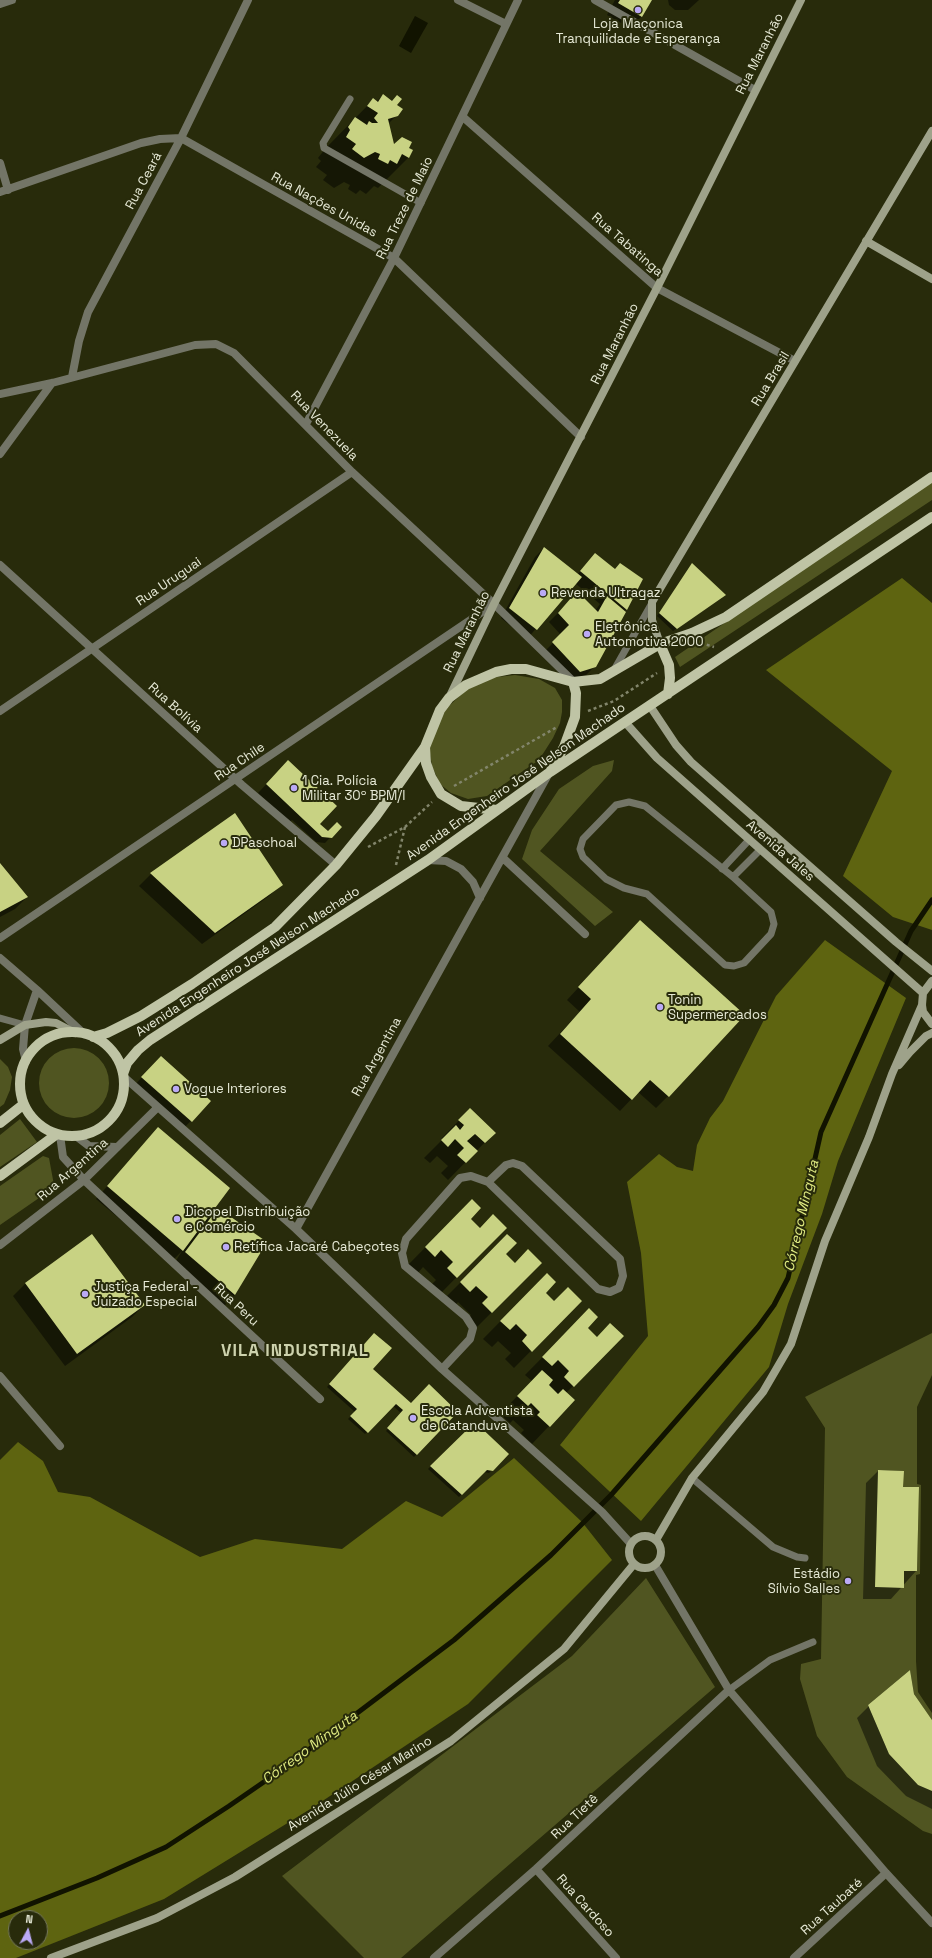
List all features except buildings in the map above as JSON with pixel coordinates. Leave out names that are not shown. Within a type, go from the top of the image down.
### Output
[{"type":"main road","name":"Avenida Engenheiro José Nelson Machado","points":[[84,1034],[107,1033],[140,1016],[192,984],[275,927],[336,865],[376,816],[425,747],[440,710],[449,698],[466,685],[483,676],[511,669],[553,675],[573,682],[600,679],[660,644],[692,633],[726,617],[932,477]]},
{"type":"main road","name":"Avenida Engenheiro José Nelson Machado","points":[[124,1076],[127,1063],[138,1050],[150,1040],[428,860],[550,772],[932,517]]},
{"type":"main road","points":[[660,644],[668,665],[670,678],[668,694]]},
{"type":"main road","points":[[550,772],[564,747],[575,717],[576,693],[573,682]]},
{"type":"main road","points":[[425,747],[426,763],[431,777],[441,794],[461,806],[497,810]]},
{"type":"main road","points":[[63,1034],[84,1034],[111,1050],[120,1063],[124,1076],[122,1101],[116,1112],[99,1129],[88,1134],[76,1136],[58,1134],[41,1126],[31,1116],[24,1104],[20,1078],[26,1060],[40,1044],[50,1037],[63,1034]]},
{"type":"main road","points":[[0,1123],[24,1104]]},
{"type":"main road","points":[[0,1176],[58,1134]]},
{"type":"street","points":[[0,4],[12,0]]},
{"type":"street","name":"Rua Ceará","points":[[72,377],[78,341],[88,312],[181,138],[248,0]]},
{"type":"street","points":[[458,0],[506,24]]},
{"type":"street","name":"Rua Treze de Maio","points":[[306,424],[421,204],[518,0]]},
{"type":"street","points":[[595,0],[755,90]]},
{"type":"street","name":"Rua Maranhão","points":[[449,698],[494,604],[658,288],[801,0]]},
{"type":"street","name":"Rua Tabatinga","points":[[463,117],[658,288],[795,361]]},
{"type":"street","name":"Rua Brasil","points":[[652,602],[932,131]]},
{"type":"street","name":"Rua Nações Unidas","points":[[0,192],[141,143],[160,138],[181,138],[394,258],[581,437]]},
{"type":"street","points":[[0,163],[8,190]]},
{"type":"street","points":[[866,241],[932,278]]},
{"type":"street","name":"Rua Venezuela","points":[[0,394],[195,345],[216,344],[234,353],[352,472],[494,604],[573,682]]},
{"type":"street","points":[[0,454],[52,382]]},
{"type":"street","name":"Rua Uruguai","points":[[0,711],[352,472]]},
{"type":"street","name":"Rua Bolívia","points":[[0,565],[236,779],[336,865]]},
{"type":"street","points":[[652,602],[652,620],[660,644]]},
{"type":"street","name":"Rua Chile","points":[[0,938],[494,604]]},
{"type":"street","name":"Avenida Jales","points":[[650,706],[676,745],[691,762],[896,942],[932,971]]},
{"type":"street","name":"Avenida Jales","points":[[625,722],[657,758],[923,993]]},
{"type":"street","name":"Rua Argentina","points":[[296,1229],[550,772]]},
{"type":"street","points":[[502,858],[585,934]]},
{"type":"street","points":[[428,860],[446,861],[461,869],[473,882],[480,898]]},
{"type":"street","points":[[0,958],[84,1034]]},
{"type":"street","points":[[932,981],[923,993],[922,1005],[923,1012],[932,1024]]},
{"type":"street","points":[[26,1060],[23,1049],[25,1024],[37,990]]},
{"type":"street","points":[[656,1540],[692,1478],[763,1392],[791,1344],[825,1241],[869,1137],[892,1074],[922,1005]]},
{"type":"street","points":[[0,1040],[16,1028],[25,1024],[46,1022],[56,1023],[84,1034]]},
{"type":"street","points":[[892,1074],[910,1052],[926,1036],[932,1033]]},
{"type":"street","points":[[124,1076],[157,1108],[296,1229],[442,1369],[602,1512],[631,1544]]},
{"type":"street","name":"Rua Argentina","points":[[0,1245],[84,1180],[157,1108]]},
{"type":"street","name":"Rua Peru","points":[[58,1134],[63,1157],[84,1180],[320,1399]]},
{"type":"street","points":[[76,1136],[88,1146],[117,1147]]},
{"type":"street","points":[[442,1369],[470,1339],[473,1328],[466,1317],[404,1266],[402,1253],[406,1239],[460,1178],[471,1176],[488,1182],[598,1289],[610,1292],[619,1288],[623,1276],[620,1259],[522,1166],[512,1163],[506,1165],[488,1182]]},
{"type":"street","points":[[0,1376],[60,1446]]},
{"type":"street","points":[[642,1536],[650,1536],[656,1540],[662,1553],[660,1560],[655,1565],[648,1568],[641,1568],[634,1564],[630,1559],[629,1551],[631,1544],[642,1536]]},
{"type":"street","name":"Avenida Júlio César Marino","points":[[51,1958],[157,1918],[235,1877],[451,1741],[564,1649],[634,1564]]},
{"type":"street","points":[[655,1565],[729,1690],[886,1873],[932,1924]]},
{"type":"street","name":"Rua Tietê","points":[[434,1958],[536,1869],[729,1690]]},
{"type":"street","name":"Rua Cardoso","points":[[536,1869],[616,1958]]},
{"type":"street","name":"Rua Taubaté","points":[[794,1958],[886,1873]]},
{"type":"lane","points":[[350,99],[323,143],[324,148],[421,204]]},
{"type":"lane","points":[[613,672],[652,602]]},
{"type":"lane","points":[[629,802],[645,806],[733,877],[771,912],[774,924],[771,934],[744,963],[734,966],[725,965],[647,894],[624,888],[606,879],[583,857],[580,849],[583,839],[616,805],[629,802]]},
{"type":"lane","points":[[722,869],[749,840]]},
{"type":"lane","points":[[733,877],[760,850]]},
{"type":"lane","points":[[0,1018],[25,1024]]},
{"type":"lane","points":[[692,1478],[773,1547],[797,1557],[805,1558]]},
{"type":"lane","points":[[729,1690],[770,1660],[813,1642]]},
{"type":"path","points":[[392,884],[405,827],[441,794],[575,717],[614,701],[668,665]]},
{"type":"green space","points":[[932,481],[932,500],[680,667],[675,657]]},
{"type":"green space","points":[[902,578],[932,603],[932,930],[893,917],[843,876],[892,771],[766,670]]},
{"type":"green space","points":[[515,675],[539,679],[555,688],[562,700],[562,712],[560,723],[553,738],[539,760],[487,796],[468,799],[451,793],[440,784],[432,766],[429,747],[436,724],[449,706],[467,689],[489,678]]},
{"type":"green space","points":[[614,760],[612,771],[540,851],[613,912],[595,926],[522,859],[532,830],[559,789],[593,766]]},
{"type":"green space","points":[[825,940],[906,998],[838,1161],[822,1214],[788,1304],[769,1367],[641,1521],[560,1445],[648,1336],[641,1253],[627,1182],[659,1154],[677,1167],[693,1171],[697,1145],[710,1118],[723,1101],[776,996]]},
{"type":"green space","points":[[74,1048],[87,1051],[99,1058],[106,1070],[109,1083],[106,1096],[99,1108],[87,1115],[74,1118],[61,1115],[49,1108],[42,1096],[39,1083],[42,1070],[49,1058],[61,1051]]},
{"type":"green space","points":[[0,1059],[8,1067],[12,1077],[10,1090],[4,1104],[0,1107]]},
{"type":"green space","points":[[20,1119],[37,1142],[0,1167],[0,1135]]},
{"type":"green space","points":[[43,1156],[49,1158],[54,1185],[52,1189],[0,1225],[0,1186]]},
{"type":"green space","name":"Estádio Sílvio Salles","points":[[932,1333],[932,1375],[917,1407],[917,1484],[921,1485],[920,1574],[916,1575],[916,1661],[918,1692],[932,1713],[932,1720],[914,1694],[910,1670],[868,1705],[889,1754],[918,1785],[932,1791],[932,1834],[923,1831],[847,1777],[817,1736],[800,1679],[801,1664],[821,1659],[825,1428],[805,1397]],"holes":[[[878,1470],[903,1471],[903,1487],[919,1488],[917,1571],[904,1571],[904,1588],[875,1587]]]},
{"type":"green space","points":[[18,1442],[43,1461],[58,1492],[90,1497],[200,1557],[255,1539],[342,1549],[406,1501],[442,1517],[514,1458],[582,1522],[612,1560],[468,1704],[312,1808],[164,1899],[48,1945],[48,1910],[8,1910],[8,1950],[36,1950],[16,1958],[0,1958],[0,1460]]},
{"type":"green space","points":[[646,1578],[715,1687],[401,1958],[364,1958],[282,1876],[572,1656]]},
{"type":"shaded area","points":[[415,16],[428,23],[411,53],[399,46]]},
{"type":"waterway","name":"Córrego Minguta","points":[[0,1916],[97,1878],[166,1847],[229,1806],[287,1766],[454,1640],[551,1555],[611,1495],[758,1327],[774,1305],[788,1278],[821,1132],[911,931],[932,900]]},
{"type":"place","name":"Loja Maçonica Tranquilidade e Esperança","points":[[638,10]]},
{"type":"place","name":"Revenda Ultragaz","points":[[543,593]]},
{"type":"place","name":"Eletrônica Automotiva 2000","points":[[587,634]]},
{"type":"place","name":"1 Cia. Polícia Militar 30º BPM/I","points":[[294,788]]},
{"type":"place","name":"DPaschoal","points":[[224,843]]},
{"type":"place","name":"Tonin Supermercados","points":[[660,1007]]},
{"type":"place","name":"Vogue Interiores","points":[[176,1089]]},
{"type":"place","name":"Dicopel Distribuição e Comércio","points":[[177,1219]]},
{"type":"place","name":"Retífica Jacaré Cabeçotes","points":[[226,1247]]},
{"type":"place","name":"Justiça Federal - Juizado Especial","points":[[85,1294]]},
{"type":"place","name":"Escola Adventista de Catanduva","points":[[413,1418]]},
{"type":"place","name":"Estádio Sílvio Salles","points":[[848,1581]]},
{"type":"district","name":"VILA INDUSTRIAL","points":[[295,1351]]}]
